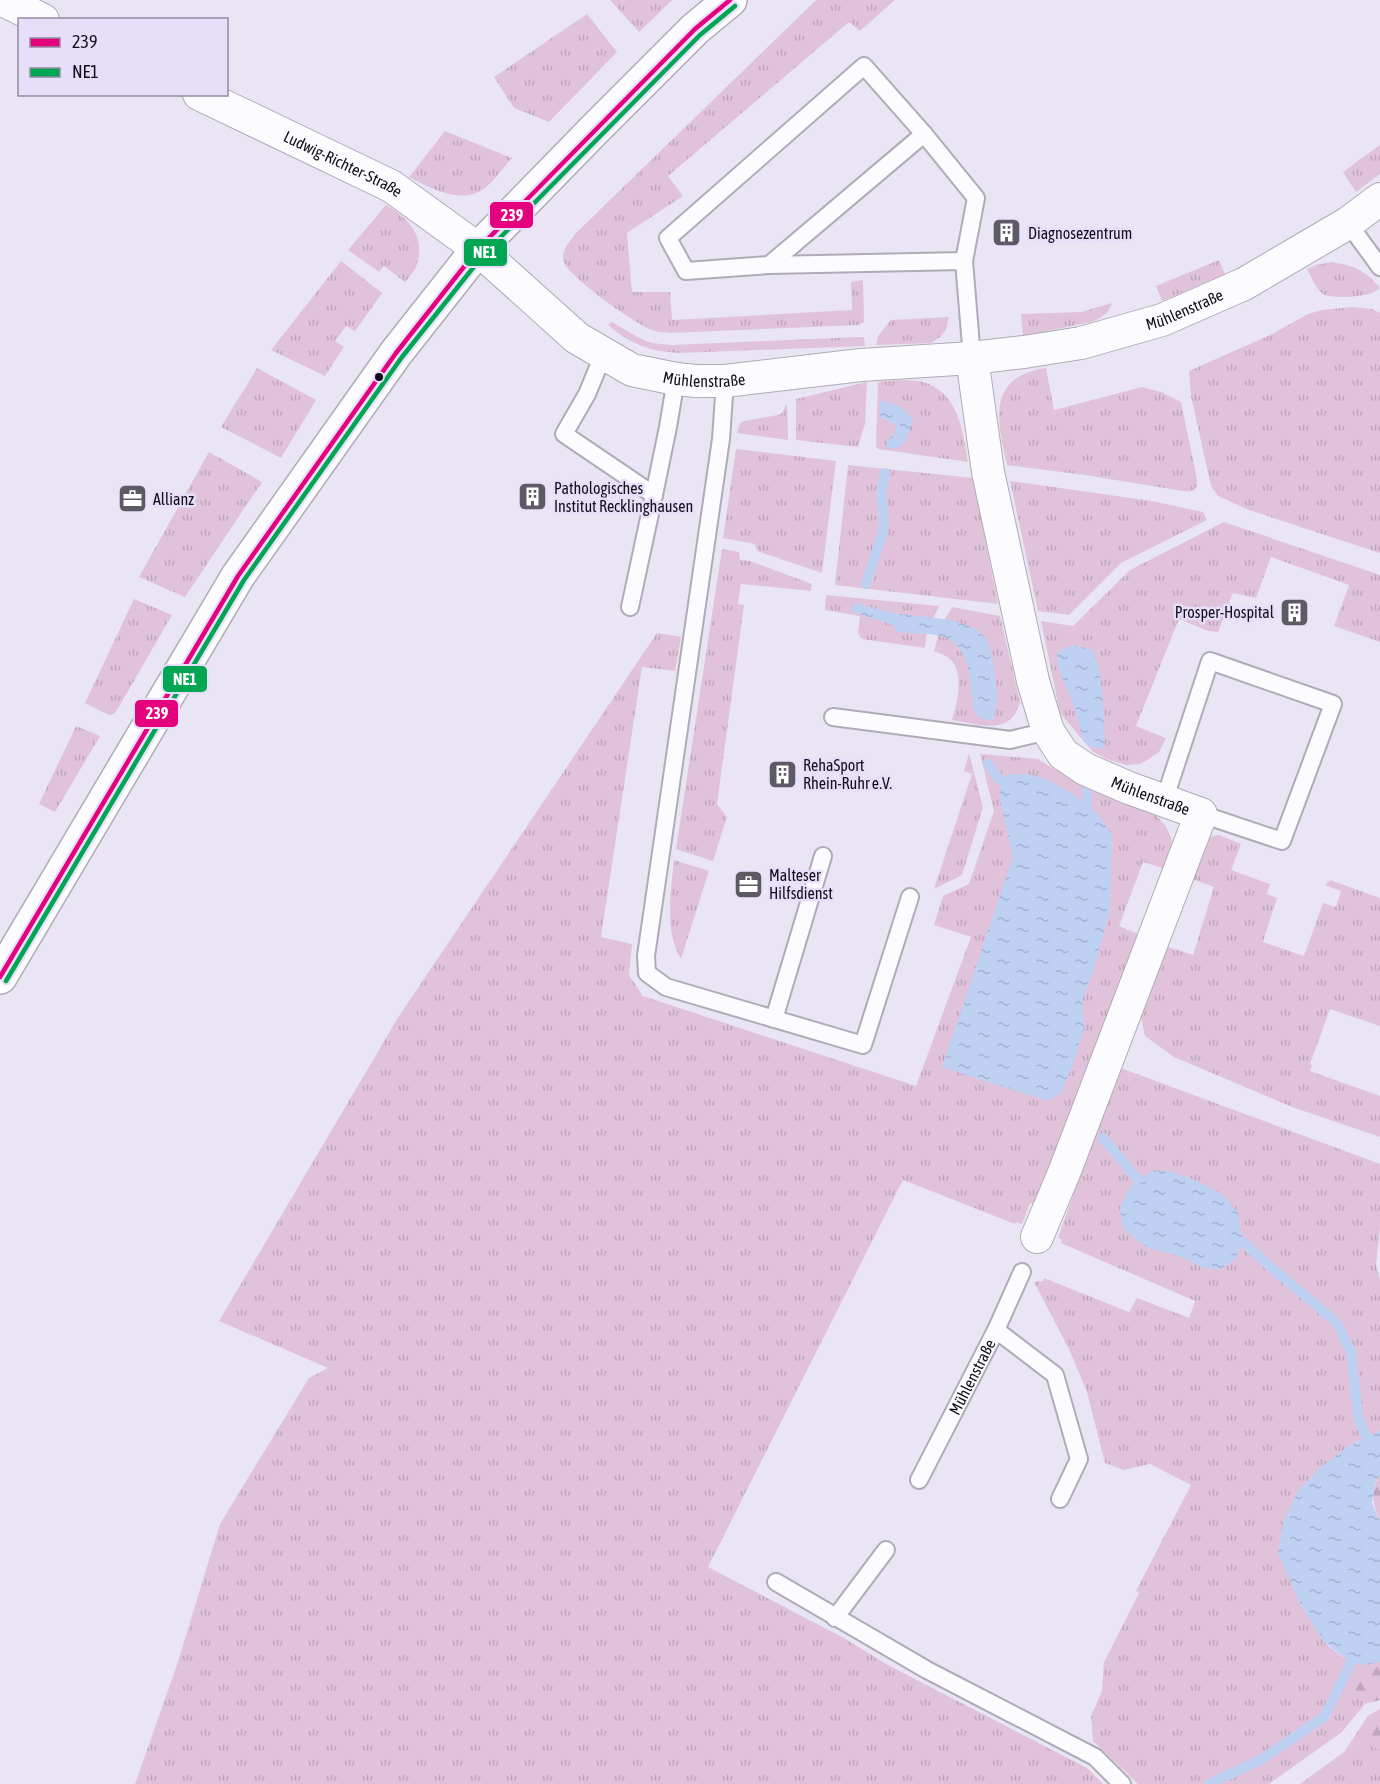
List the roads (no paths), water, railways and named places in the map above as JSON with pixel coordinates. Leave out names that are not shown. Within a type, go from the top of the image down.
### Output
[{"type":"main road","points":[[0,977],[238,576],[396,353],[478,249],[695,28],[730,0]]},
{"type":"street","points":[[3,0],[39,18]]},
{"type":"street","name":"Ludwig-Richter-Straße","points":[[203,96],[392,186],[478,249]]},
{"type":"street","name":"Mühlenstraße","points":[[478,249],[577,338],[632,370],[676,379],[725,381],[861,365],[972,358],[1081,343],[1162,321],[1244,284],[1378,206]]},
{"type":"street","name":"Mühlenstraße","points":[[972,358],[988,471],[1033,681],[1048,731],[1063,754],[1085,769],[1129,788],[1201,814],[1064,1173],[1037,1237]]},
{"type":"lane","points":[[964,261],[769,266],[686,271],[668,238],[864,66],[976,198],[964,261],[972,358]]},
{"type":"lane","points":[[769,266],[924,134]]},
{"type":"lane","points":[[1348,224],[1380,267]]},
{"type":"lane","points":[[604,353],[587,394],[564,434],[654,495]]},
{"type":"lane","points":[[630,607],[676,379]]},
{"type":"lane","points":[[725,381],[721,439],[646,956],[647,973],[666,987],[863,1045],[910,897]]},
{"type":"lane","points":[[1164,801],[1210,661],[1333,704],[1282,840],[1201,814]]},
{"type":"lane","points":[[833,717],[1010,740],[1048,731]]},
{"type":"lane","points":[[774,1019],[823,856]]},
{"type":"lane","name":"Mühlenstraße","points":[[920,1480],[996,1330],[1022,1272]]},
{"type":"lane","points":[[996,1330],[1055,1375],[1079,1459],[1060,1500]]},
{"type":"lane","points":[[835,1618],[885,1550]]},
{"type":"lane","points":[[776,1582],[927,1670],[1095,1757],[1122,1784]]},
{"type":"water","points":[[880,401],[899,406],[913,420],[906,441],[899,447],[886,447],[887,441],[895,433],[896,425],[880,417]]},
{"type":"water","points":[[854,603],[894,613],[954,621],[976,629],[989,645],[992,656],[997,705],[992,720],[981,718],[973,708],[967,667],[964,657],[953,641],[933,634],[897,632],[893,625],[853,612],[851,608]]},
{"type":"water","points":[[1073,645],[1091,650],[1095,656],[1103,696],[1105,748],[1094,748],[1084,742],[1074,707],[1058,667],[1057,654],[1062,649]]},
{"type":"water","points":[[1010,774],[1028,774],[1048,780],[1074,795],[1095,811],[1112,835],[1110,910],[1082,1001],[1084,1028],[1061,1093],[1048,1101],[942,1067],[1013,857],[1000,800],[999,779]]},
{"type":"water","points":[[1155,1170],[1168,1171],[1197,1181],[1222,1194],[1238,1213],[1243,1242],[1235,1260],[1218,1270],[1202,1267],[1179,1256],[1148,1248],[1123,1229],[1120,1209],[1127,1192],[1137,1179]]},
{"type":"water","points":[[1380,1431],[1380,1475],[1375,1483],[1372,1503],[1380,1521],[1380,1662],[1364,1665],[1351,1662],[1324,1642],[1299,1602],[1278,1553],[1283,1522],[1297,1493],[1321,1467],[1350,1445]]},
{"type":"waterway","points":[[866,584],[882,534],[884,522],[881,493],[885,473]]},
{"type":"waterway","points":[[988,764],[999,779]]},
{"type":"waterway","points":[[1087,791],[1087,804]]},
{"type":"waterway","points":[[1103,1138],[1137,1179]]},
{"type":"waterway","points":[[1243,1242],[1336,1322],[1351,1352],[1358,1418],[1366,1437]]},
{"type":"waterway","points":[[1209,1784],[1262,1759],[1324,1717],[1351,1662]]},
{"type":"place","name":"Diagnosezentrum","points":[[1007,233]]},
{"type":"place","name":"Pathologisches Institut Recklinghausen","points":[[533,497]]},
{"type":"place","name":"Allianz","points":[[132,499]]},
{"type":"place","name":"Prosper-Hospital","points":[[1295,612]]},
{"type":"place","name":"RehaSport Rhein-Ruhr e.V.","points":[[782,774]]},
{"type":"place","name":"Malteser Hilfsdienst","points":[[748,884]]}]
